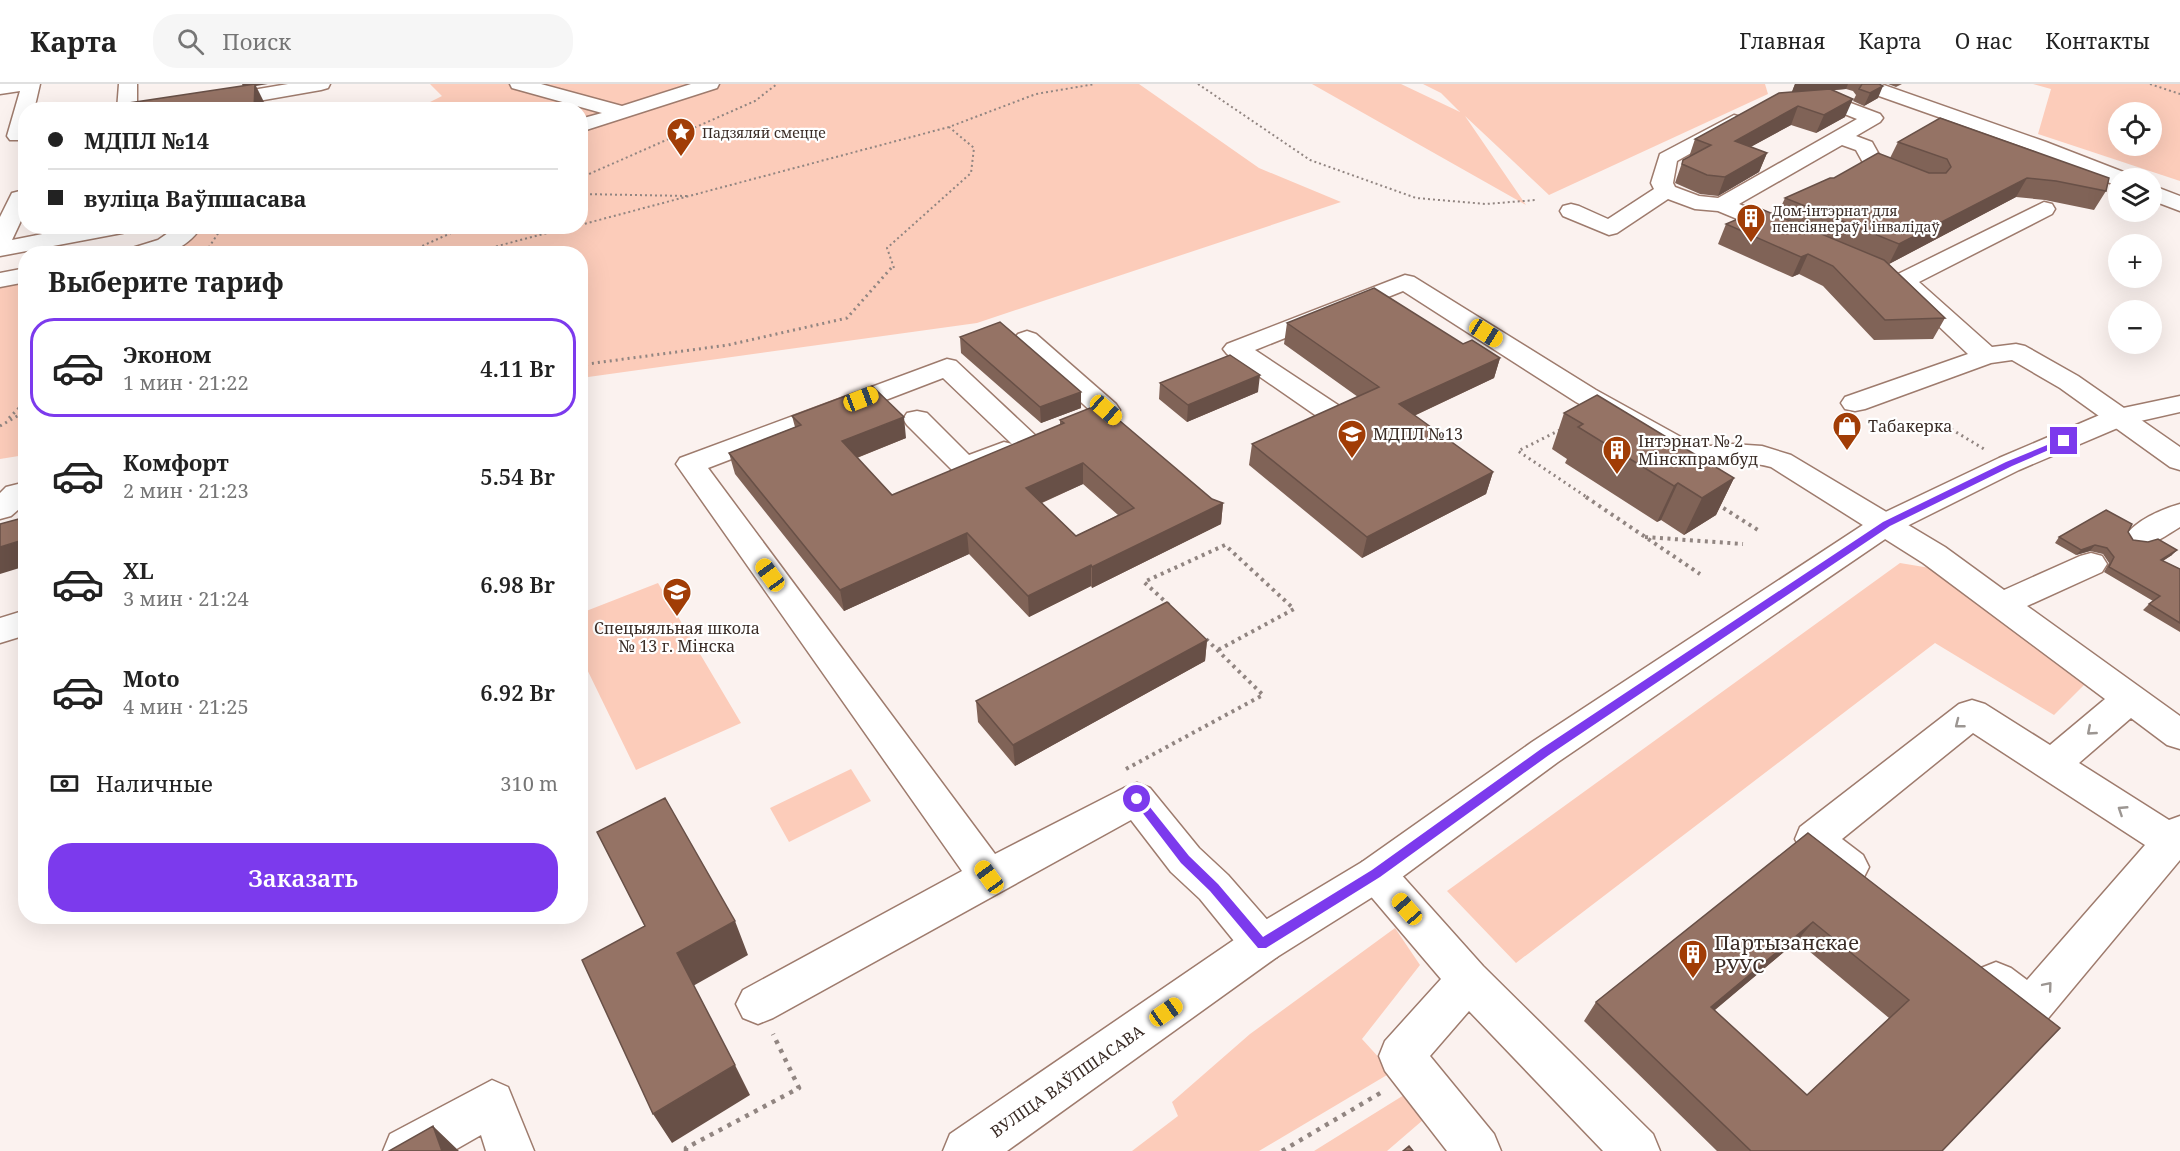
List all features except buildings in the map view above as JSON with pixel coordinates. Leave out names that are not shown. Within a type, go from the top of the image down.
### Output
[{"type":"main road","points":[[0,88],[29,84],[24,102]]},
{"type":"main road","points":[[127,102],[128,84]]},
{"type":"main road","points":[[217,102],[321,84]]},
{"type":"main road","points":[[519,84],[585,102]]},
{"type":"main road","points":[[588,123],[710,84]]},
{"type":"main road","points":[[1801,101],[1818,92],[1845,97],[1872,85],[2108,174]]},
{"type":"main road","points":[[1722,205],[1873,118],[1818,92]]},
{"type":"main road","points":[[588,103],[622,112]]},
{"type":"main road","points":[[1747,115],[1667,158],[1662,183],[1666,191],[1695,202],[1722,205],[1809,242]]},
{"type":"main road","points":[[1840,137],[1865,146],[1873,164],[1928,185]]},
{"type":"main road","points":[[1571,211],[1609,228],[1666,191]]},
{"type":"main road","points":[[2162,197],[2180,204]]},
{"type":"main road","points":[[0,240],[18,202]]},
{"type":"main road","points":[[1986,356],[1894,277],[2044,209]]},
{"type":"main road","points":[[0,249],[80,234]]},
{"type":"main road","points":[[167,246],[176,242],[184,234]]},
{"type":"main road","points":[[0,280],[18,277]]},
{"type":"main road","points":[[1328,411],[1236,349],[1405,282],[1587,396],[1694,456],[1732,453],[1762,455],[1781,461],[1886,524],[2003,604],[2180,735]]},
{"type":"main road","points":[[1027,339],[1115,418],[1076,422]]},
{"type":"main road","points":[[1855,404],[1986,356],[2016,352],[2062,378],[2180,461]]},
{"type":"main road","points":[[917,419],[965,466],[1036,438],[947,367],[690,464],[989,877]]},
{"type":"main road","name":"ВУЛІЦА ВАЎПШАСАВА","points":[[967,1151],[1262,944],[1376,874],[1545,752],[1886,524],[2009,464],[2119,417],[2180,404]]},
{"type":"main road","points":[[0,508],[18,494]]},
{"type":"main road","points":[[2140,537],[2180,514]]},
{"type":"main road","points":[[2003,604],[2091,564]]},
{"type":"main road","points":[[0,631],[18,625]]},
{"type":"main road","points":[[2052,765],[2130,698]]},
{"type":"main road","points":[[1879,890],[1814,839],[1972,714],[2052,765],[2176,837],[2030,1008],[1973,964]]},
{"type":"main road","points":[[758,1004],[989,877],[1137,799],[1185,860],[1214,887],[1262,944]]},
{"type":"main road","points":[[1376,874],[1468,980],[1636,1151]]},
{"type":"main road","points":[[1468,980],[1401,1056],[1477,1151]]},
{"type":"main road","points":[[407,1151],[492,1102],[510,1151]]},
{"type":"path","points":[[588,174],[755,101],[777,84]]},
{"type":"path","points":[[588,223],[949,127],[1036,94],[1095,84]]},
{"type":"path","points":[[1198,84],[1310,160],[1416,198],[1486,204],[1536,200]]},
{"type":"path","points":[[2150,84],[2180,94]]},
{"type":"path","points":[[588,363],[728,345],[847,318],[894,268],[887,248],[970,173],[974,148],[949,127]]},
{"type":"path","points":[[588,194],[695,196]]},
{"type":"path","points":[[422,246],[449,234]]},
{"type":"path","points":[[498,246],[543,234]]},
{"type":"path","points":[[0,426],[18,409]]},
{"type":"path","points":[[6,421],[18,415]]},
{"type":"path","points":[[1946,426],[2009,464]]},
{"type":"path","points":[[1560,430],[1518,451],[1700,574]]},
{"type":"path","points":[[1711,500],[1761,532]]},
{"type":"path","points":[[1645,537],[1743,543]]},
{"type":"path","points":[[1177,613],[1144,582],[1225,545],[1294,609],[1218,650]]},
{"type":"path","points":[[1117,774],[1263,695],[1202,635]]},
{"type":"path","points":[[686,1151],[686,1148],[799,1088],[758,1004]]},
{"type":"path","points":[[1282,1151],[1415,1073]]},
{"type":"shaded area","points":[[430,84],[1139,84],[1259,168],[1341,202],[977,323],[588,377],[588,246],[177,246],[190,234],[588,234],[588,102],[430,102],[442,96]]},
{"type":"shaded area","points":[[1312,84],[1401,84],[1460,112],[1441,93],[1423,84],[1765,84],[1768,94],[1549,195],[1465,116],[1526,205]]},
{"type":"shaded area","points":[[2033,84],[2180,84],[2180,181],[2162,175],[2162,168],[2141,168],[2038,134],[2051,89]]},
{"type":"shaded area","points":[[18,280],[18,456],[0,459],[0,288],[8,282]]},
{"type":"shaded area","points":[[1900,563],[1930,568],[2084,685],[2054,715],[1935,643],[1516,963],[1447,891]]},
{"type":"shaded area","points":[[658,583],[741,723],[636,770],[588,671],[588,610]]},
{"type":"shaded area","points":[[851,769],[871,801],[789,842],[770,808]]},
{"type":"shaded area","points":[[1395,928],[1420,965],[1362,1039],[1392,1072],[1259,1151],[1132,1151],[1178,1116],[1172,1102],[1250,1034]]},
{"type":"shaded area","points":[[1404,1095],[1423,1120],[1387,1151],[1314,1151]]},
{"type":"place","name":"Падзяляй смецце","points":[[681,158]]},
{"type":"place","name":"Дом-інтэрнат для пенсіянераў і інвалідаў","points":[[1751,244]]},
{"type":"place","name":"Табакерка","points":[[1847,452]]},
{"type":"place","name":"МДПЛ №13","points":[[1352,460]]},
{"type":"place","name":"Інтэрнат № 2 Мінскпрамбуд","points":[[1617,476]]},
{"type":"place","name":"Спецыяльная школа № 13 г. Мінска","points":[[677,618]]},
{"type":"place","name":"Партызанскае РУУС","points":[[1693,980]]},
{"type":"route","points":[[1137,799],[1185,860],[1214,887],[1262,944],[1376,874],[1545,752],[1886,524],[2009,464],[2064,441]]}]
